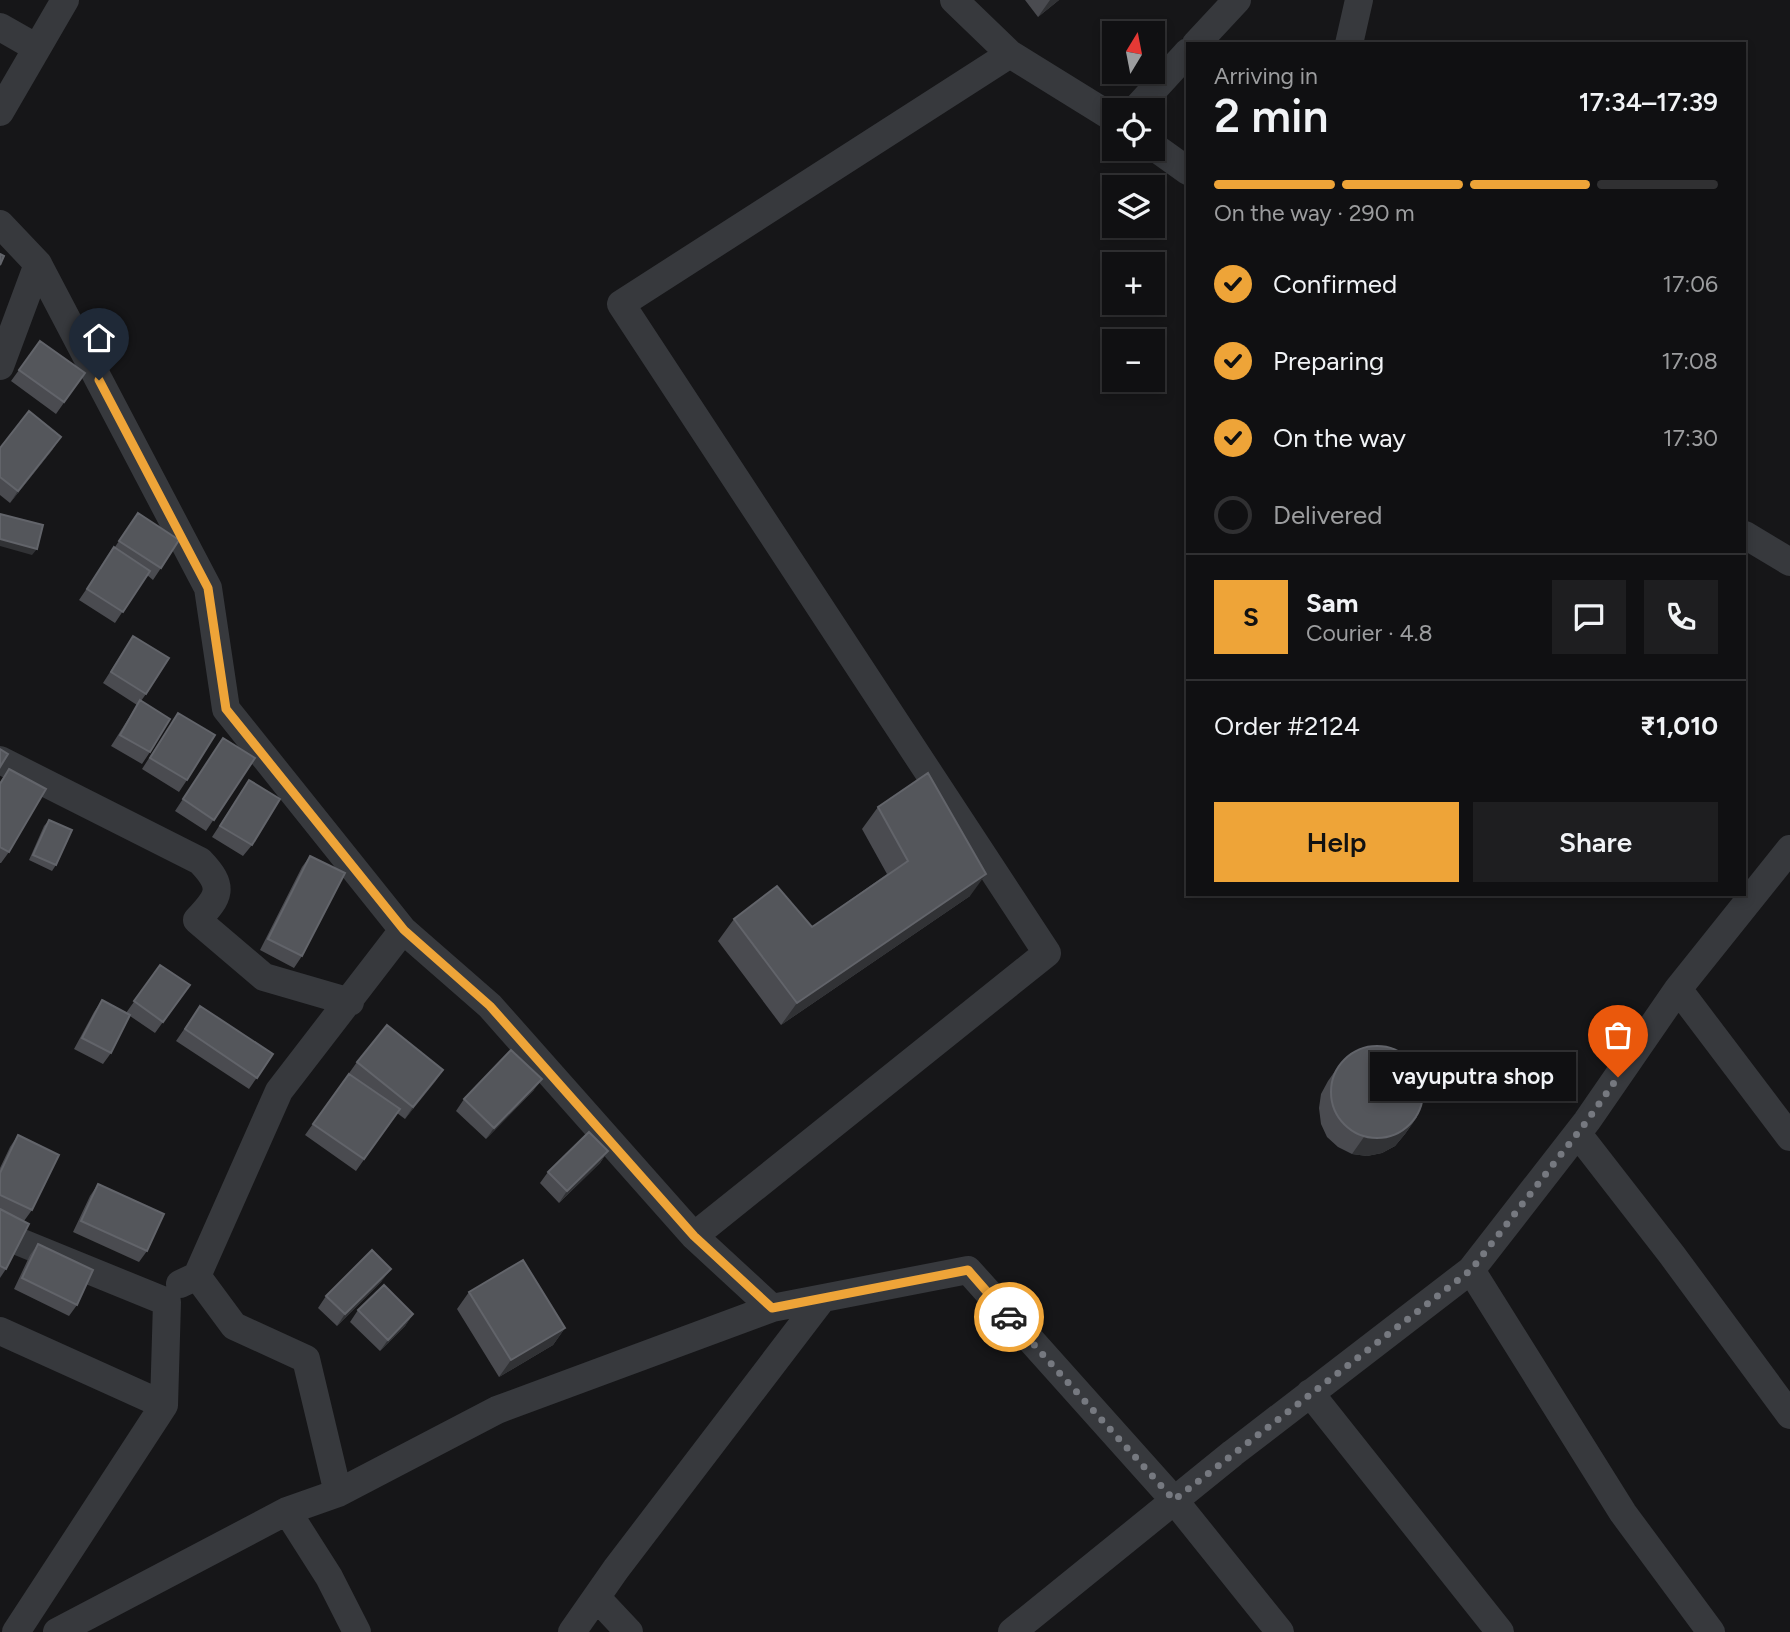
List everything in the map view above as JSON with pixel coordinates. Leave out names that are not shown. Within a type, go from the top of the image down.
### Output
[{"type":"street","points":[[0,112],[65,0]]},
{"type":"street","points":[[954,0],[1010,54],[1102,111]]},
{"type":"street","points":[[1198,42],[1237,0]]},
{"type":"street","points":[[1350,42],[1360,0]]},
{"type":"street","points":[[0,27],[37,48]]},
{"type":"street","points":[[694,1236],[1047,953],[621,304],[1010,54]]},
{"type":"street","points":[[1146,98],[1186,54]]},
{"type":"street","points":[[1165,155],[1186,170]]},
{"type":"street","points":[[0,224],[38,264],[208,588],[226,709],[404,930],[490,1006],[694,1236],[772,1308]]},
{"type":"street","points":[[0,366],[38,264]]},
{"type":"street","points":[[1746,536],[1790,562]]},
{"type":"street","points":[[0,760],[200,861],[209,870],[217,888],[215,902],[197,920],[264,977],[350,1002]]},
{"type":"street","points":[[1024,1629],[1174,1500],[1471,1270],[1578,1134],[1678,989],[1790,849]]},
{"type":"street","points":[[16,1632],[164,1405],[167,1302],[178,1285],[197,1276],[279,1091],[404,930]]},
{"type":"street","points":[[1678,989],[1790,1137]]},
{"type":"street","points":[[1578,1134],[1672,1255],[1790,1415]]},
{"type":"street","points":[[0,1234],[167,1302]]},
{"type":"street","points":[[57,1632],[287,1511],[338,1493],[497,1410],[772,1308],[968,1270],[1174,1500],[1280,1632]]},
{"type":"street","points":[[1471,1270],[1623,1513],[1711,1632]]},
{"type":"street","points":[[197,1276],[234,1326],[306,1359],[338,1493]]},
{"type":"street","points":[[572,1632],[715,1438],[822,1299]]},
{"type":"street","points":[[0,1331],[164,1405]]},
{"type":"street","points":[[1310,1393],[1500,1632]]},
{"type":"street","points":[[287,1511],[329,1577],[357,1632]]},
{"type":"street","points":[[597,1598],[629,1632]]},
{"type":"building","points":[[40,341],[85,373],[64,402],[19,370]]},
{"type":"building","points":[[29,411],[61,437],[18,491],[0,477],[0,448]]},
{"type":"building","points":[[138,513],[179,540],[161,568],[119,541]]},
{"type":"building","points":[[0,514],[43,525],[37,549],[0,539]]},
{"type":"building","points":[[114,547],[150,571],[123,612],[87,589]]},
{"type":"building","points":[[133,636],[169,658],[146,694],[111,672]]},
{"type":"building","points":[[140,700],[170,719],[150,752],[120,735]]},
{"type":"building","points":[[178,713],[215,735],[187,780],[150,758]]},
{"type":"building","points":[[223,738],[255,758],[214,820],[183,799]]},
{"type":"building","points":[[0,749],[8,754],[0,767]]},
{"type":"building","points":[[9,769],[46,789],[9,852],[0,847],[0,784]]},
{"type":"building","points":[[928,773],[986,874],[797,1003],[734,919],[777,886],[812,927],[908,861],[878,807]]},
{"type":"building","points":[[249,780],[280,799],[252,845],[220,826]]},
{"type":"building","points":[[49,820],[72,830],[56,865],[33,855]]},
{"type":"building","points":[[310,856],[345,873],[302,956],[268,939]]},
{"type":"building","points":[[160,965],[190,985],[163,1022],[134,1001]]},
{"type":"building","points":[[102,1000],[130,1015],[111,1053],[82,1038]]},
{"type":"building","points":[[200,1006],[273,1054],[257,1078],[185,1029]]},
{"type":"building","points":[[387,1025],[443,1070],[413,1107],[357,1062]]},
{"type":"building","points":[[1377,1046],[1395,1049],[1410,1059],[1420,1074],[1423,1092],[1420,1110],[1410,1125],[1395,1135],[1377,1138],[1359,1135],[1344,1125],[1334,1110],[1331,1092],[1334,1074],[1344,1059],[1359,1049]]},
{"type":"building","points":[[511,1050],[542,1079],[494,1128],[464,1099]]},
{"type":"building","points":[[349,1074],[400,1109],[364,1159],[313,1124]]},
{"type":"building","points":[[589,1132],[608,1151],[567,1191],[548,1172]]},
{"type":"building","points":[[18,1135],[59,1155],[32,1210],[0,1195],[0,1173]]},
{"type":"building","points":[[98,1184],[164,1214],[147,1251],[81,1221]]},
{"type":"building","points":[[0,1209],[29,1224],[6,1269],[0,1266]]},
{"type":"building","points":[[38,1244],[93,1270],[77,1305],[22,1278]]},
{"type":"building","points":[[372,1250],[391,1269],[345,1314],[326,1296]]},
{"type":"building","points":[[523,1260],[565,1328],[511,1360],[469,1292]]},
{"type":"building","points":[[384,1285],[413,1314],[388,1340],[358,1310]]},
{"type":"way so far","points":[[1009,1317],[1174,1500],[1471,1270],[1618,1077]]},
{"type":"place","name":"vayuputra shop","points":[[1618,1077]]},
{"type":"route","points":[[99,380],[208,588],[226,709],[404,930],[490,1006],[694,1236],[772,1308],[968,1270],[1009,1317]]}]
